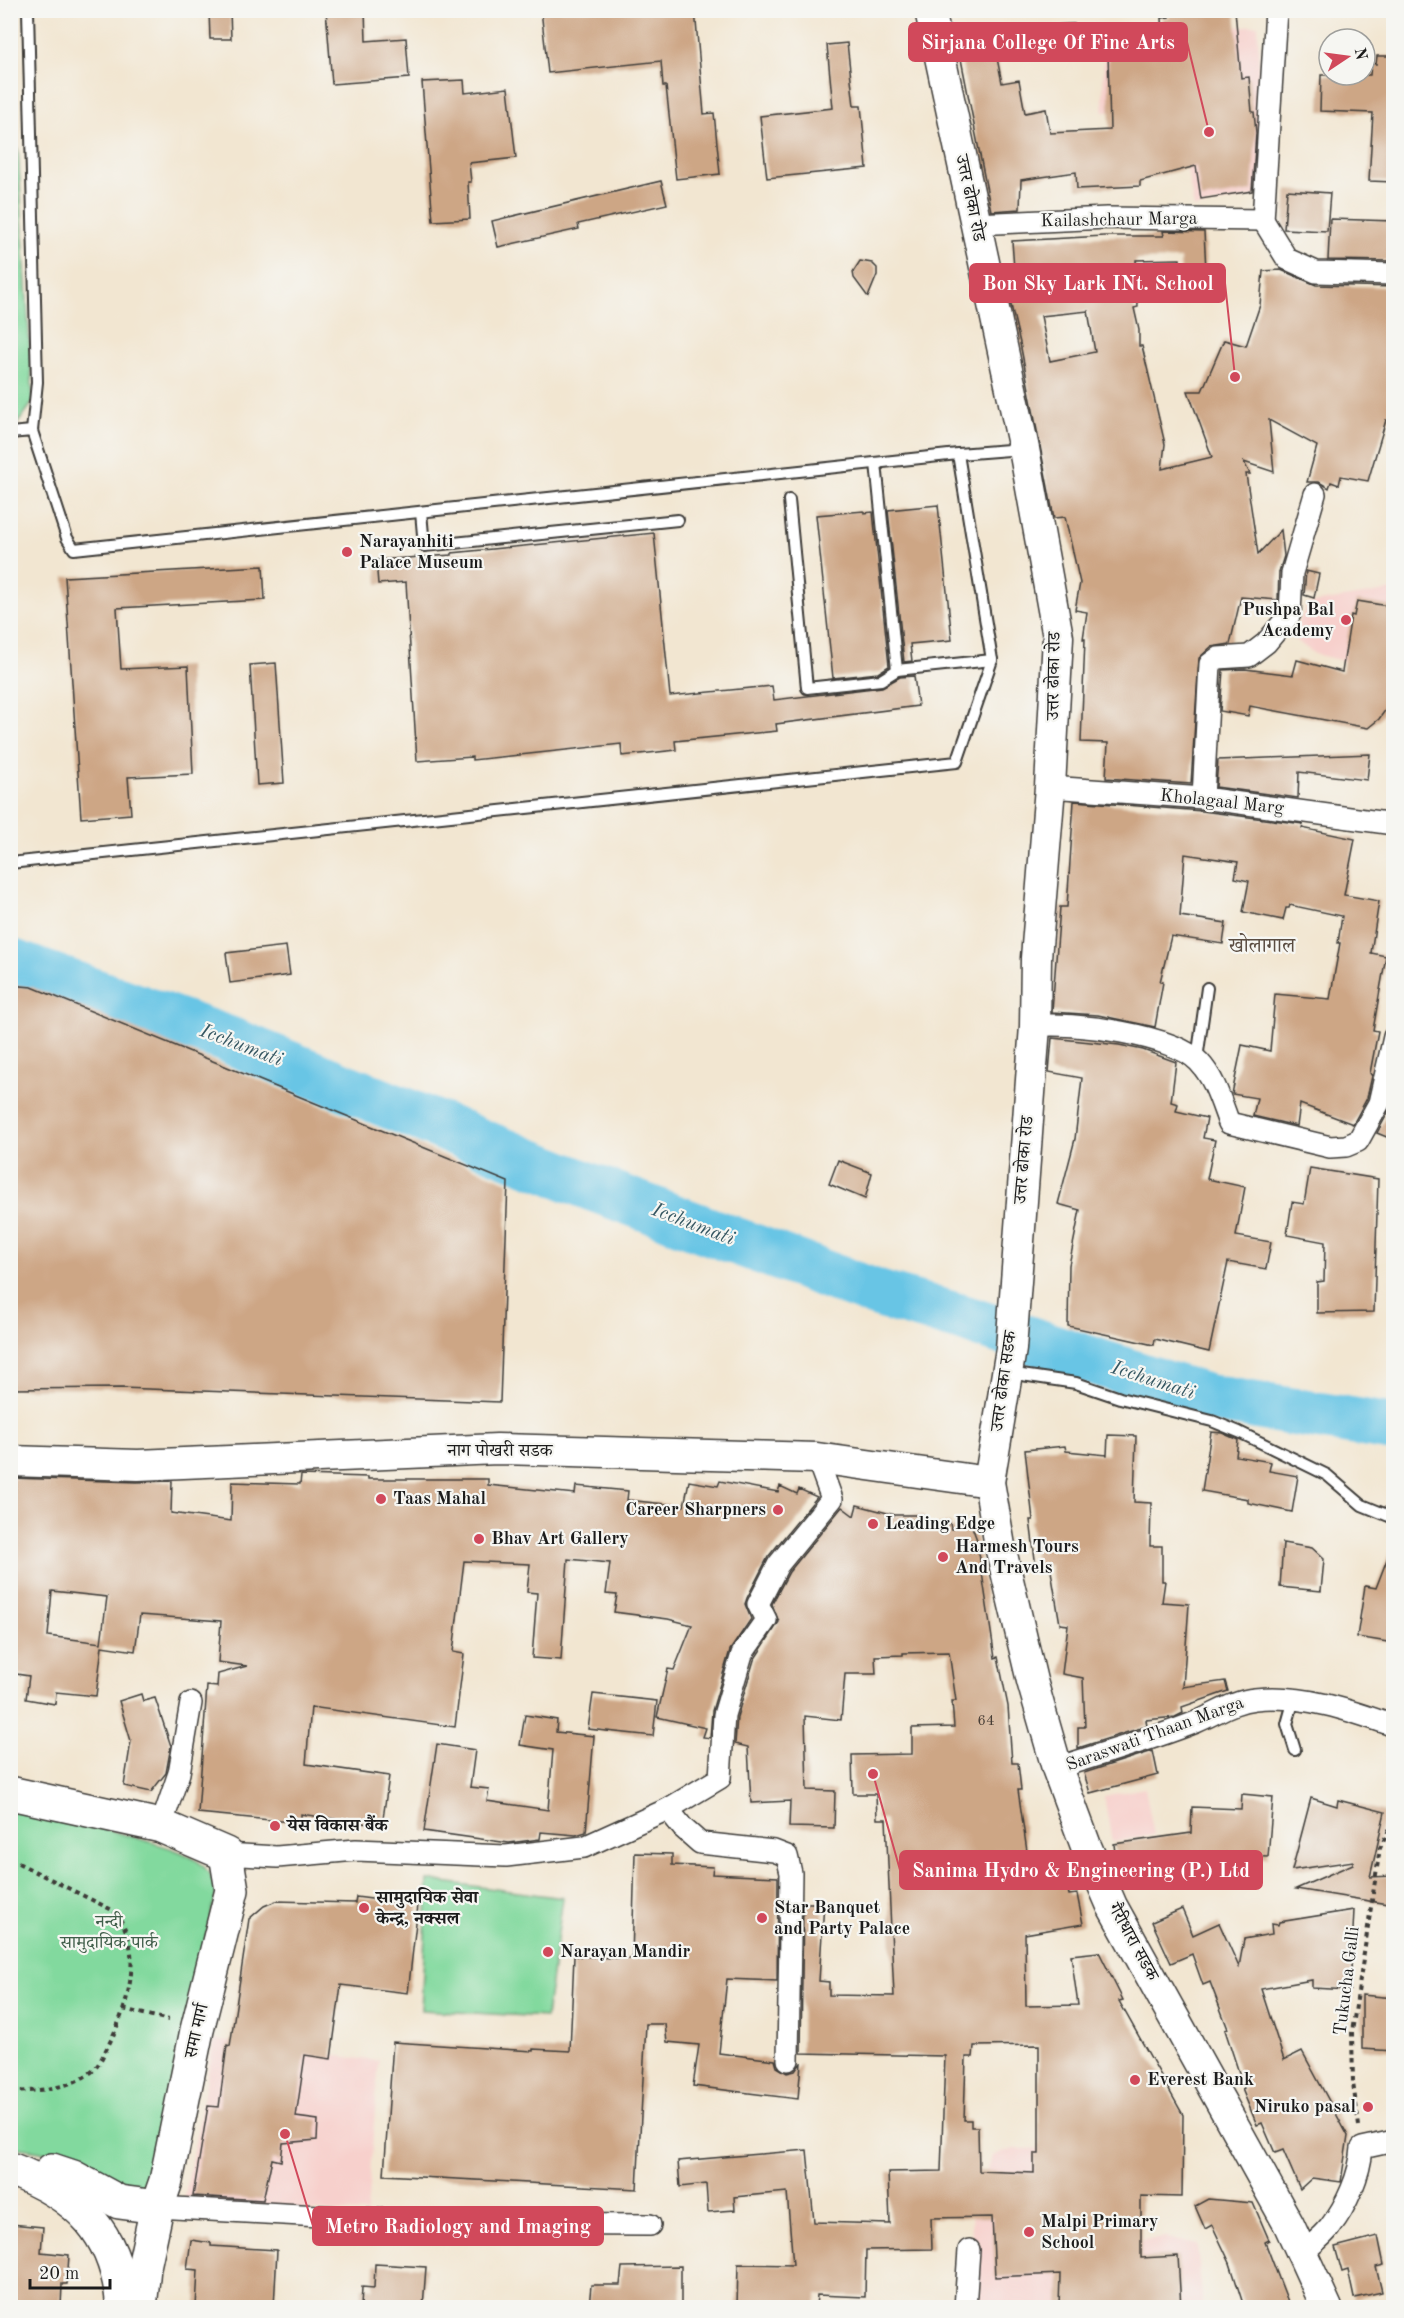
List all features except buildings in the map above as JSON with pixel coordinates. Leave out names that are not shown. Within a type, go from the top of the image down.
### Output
[{"type":"main road","name":"उत्तर ढोका रोड","points":[[930,10],[1024,449],[1058,637],[1050,787],[1036,958],[1035,1026],[1015,1280]]},
{"type":"main road","name":"उत्तर ढोका सडक","points":[[989,1482],[1010,1361],[1015,1280]]},
{"type":"main road","name":"नाग पोखरी सडक","points":[[10,1461],[138,1465],[497,1449],[817,1458],[989,1482]]},
{"type":"main road","name":"गैरीधारा सडक","points":[[989,1482],[1023,1649],[1057,1768],[1112,1906],[1246,2145],[1327,2307]]},
{"type":"main road","points":[[10,1793],[161,1826],[226,1854]]},
{"type":"main road","name":"समा मार्ग","points":[[140,2307],[144,2267],[157,2207],[166,2181],[197,2030],[232,1890],[226,1854]]},
{"type":"main road","points":[[10,2167],[52,2170],[73,2177],[119,2202],[157,2207]]},
{"type":"main road","points":[[10,2167],[66,2197],[91,2219],[104,2237],[116,2266],[123,2307]]},
{"type":"street","points":[[1276,10],[1263,220],[1287,259],[1316,272],[1394,274]]},
{"type":"street","points":[[936,44],[1073,35]]},
{"type":"street","name":"Kailashchaur Marga","points":[[975,224],[1107,218],[1263,220]]},
{"type":"street","points":[[1203,798],[1210,664],[1218,658],[1249,656],[1266,643],[1290,614],[1292,573],[1315,494]]},
{"type":"street","name":"Kholagaal Marg","points":[[1050,787],[1203,798],[1394,824]]},
{"type":"street","points":[[1035,1026],[1058,1024],[1116,1030],[1166,1044],[1197,1059],[1215,1085],[1229,1123],[1330,1147],[1346,1146],[1358,1141],[1379,1103],[1394,1037]]},
{"type":"street","points":[[226,1854],[277,1857],[356,1850],[507,1856],[584,1847],[668,1809],[720,1778],[724,1715],[742,1654],[766,1620],[758,1604],[778,1565],[832,1499],[817,1458]]},
{"type":"street","name":"Saraswati Thaan Marga","points":[[1057,1768],[1197,1722],[1227,1706],[1254,1699],[1294,1699],[1353,1711],[1394,1726]]},
{"type":"street","points":[[161,1826],[180,1773],[190,1703]]},
{"type":"street","points":[[668,1809],[700,1844],[774,1851],[787,1856],[791,1873],[788,2060]]},
{"type":"street","points":[[1302,2253],[1330,2228],[1350,2192],[1361,2164],[1362,2148],[1394,2141]]},
{"type":"street","points":[[157,2207],[464,2224],[650,2225]]},
{"type":"street","points":[[965,2307],[969,2250]]},
{"type":"lane","points":[[28,10],[37,382],[32,431],[67,538],[74,549],[958,454],[1024,449]]},
{"type":"lane","points":[[10,433],[32,431]]},
{"type":"lane","points":[[10,862],[957,762],[992,660],[958,454]]},
{"type":"lane","points":[[876,463],[897,670]]},
{"type":"lane","points":[[789,500],[807,688],[881,680],[897,670],[992,660]]},
{"type":"lane","points":[[421,512],[424,546],[678,520]]},
{"type":"lane","points":[[1197,1059],[1207,988]]},
{"type":"lane","points":[[1010,1361],[1120,1398],[1212,1421],[1239,1432],[1327,1475],[1362,1505],[1394,1518]]},
{"type":"lane","points":[[1294,1699],[1287,1724],[1295,1750]]},
{"type":"path","name":"Tukucha Galli","points":[[1362,2148],[1353,2083],[1352,2032],[1380,1848],[1394,1820]]},
{"type":"path","points":[[10,1859],[103,1904],[120,1918],[129,1941],[131,1962],[131,1978],[123,2009],[110,2042],[91,2073],[64,2085],[10,2092]]},
{"type":"path","points":[[123,2009],[180,2023]]},
{"type":"shaded area","points":[[1258,25],[1261,195],[1194,208],[1184,152],[1156,110],[1103,112],[1104,39],[1102,39]]},
{"type":"shaded area","name":"Pushpa Bal Academy","points":[[1393,590],[1393,668],[1379,670],[1315,654],[1291,637],[1308,604]]},
{"type":"shaded area","points":[[1145,1788],[1154,1835],[1112,1842],[1104,1796]]},
{"type":"shaded area","points":[[214,2040],[377,2061],[379,2058],[367,2213],[183,2207]]},
{"type":"shaded area","name":"Malpi Primary School","points":[[1092,2148],[1118,2242],[1166,2238],[1197,2245],[1203,2307],[976,2307],[971,2215],[983,2187],[992,2156],[1014,2149]]},
{"type":"green space","points":[[10,149],[18,149],[33,402],[15,427],[11,427]]},
{"type":"green space","name":"नन्दी सामुदायिक पार्क","points":[[10,1806],[92,1825],[171,1848],[200,1863],[213,1881],[216,1894],[149,2189],[137,2195],[62,2158],[40,2151],[11,2147]]},
{"type":"green space","points":[[428,1880],[563,1898],[546,2017],[421,2010]]},
{"type":"waterway","name":"Icchumati","points":[[10,962],[226,1039],[591,1187],[878,1294],[962,1318],[1207,1398],[1394,1428]]},
{"type":"place","name":"Sirjana College Of Fine Arts","points":[[1209,132]]},
{"type":"place","name":"Bon Sky Lark INt. School","points":[[1235,377]]},
{"type":"place","name":"Narayanhiti Palace Museum","points":[[347,552]]},
{"type":"place","name":"Pushpa Bal Academy","points":[[1346,620]]},
{"type":"place","name":"Taas Mahal","points":[[381,1499]]},
{"type":"place","name":"Career Sharpners","points":[[778,1510]]},
{"type":"place","name":"Leading Edge","points":[[873,1524]]},
{"type":"place","name":"Bhav Art Gallery","points":[[479,1539]]},
{"type":"place","name":"Harmesh Tours And Travels","points":[[943,1557]]},
{"type":"place","name":"Sanima Hydro & Engineering (P.) Ltd","points":[[873,1774]]},
{"type":"place","name":"येस विकास बैंक","points":[[275,1826]]},
{"type":"place","name":"सामुदायिक सेवा केन्द्र, नक्सल","points":[[364,1908]]},
{"type":"place","name":"Star Banquet and Party Palace","points":[[762,1918]]},
{"type":"place","name":"Narayan Mandir","points":[[548,1952]]},
{"type":"place","name":"Everest Bank","points":[[1135,2080]]},
{"type":"place","name":"Niruko pasal","points":[[1368,2107]]},
{"type":"place","name":"Metro Radiology and Imaging","points":[[285,2134]]},
{"type":"place","name":"Malpi Primary School","points":[[1029,2232]]},
{"type":"district","name":"खोलागाल","points":[[1262,947]]}]
